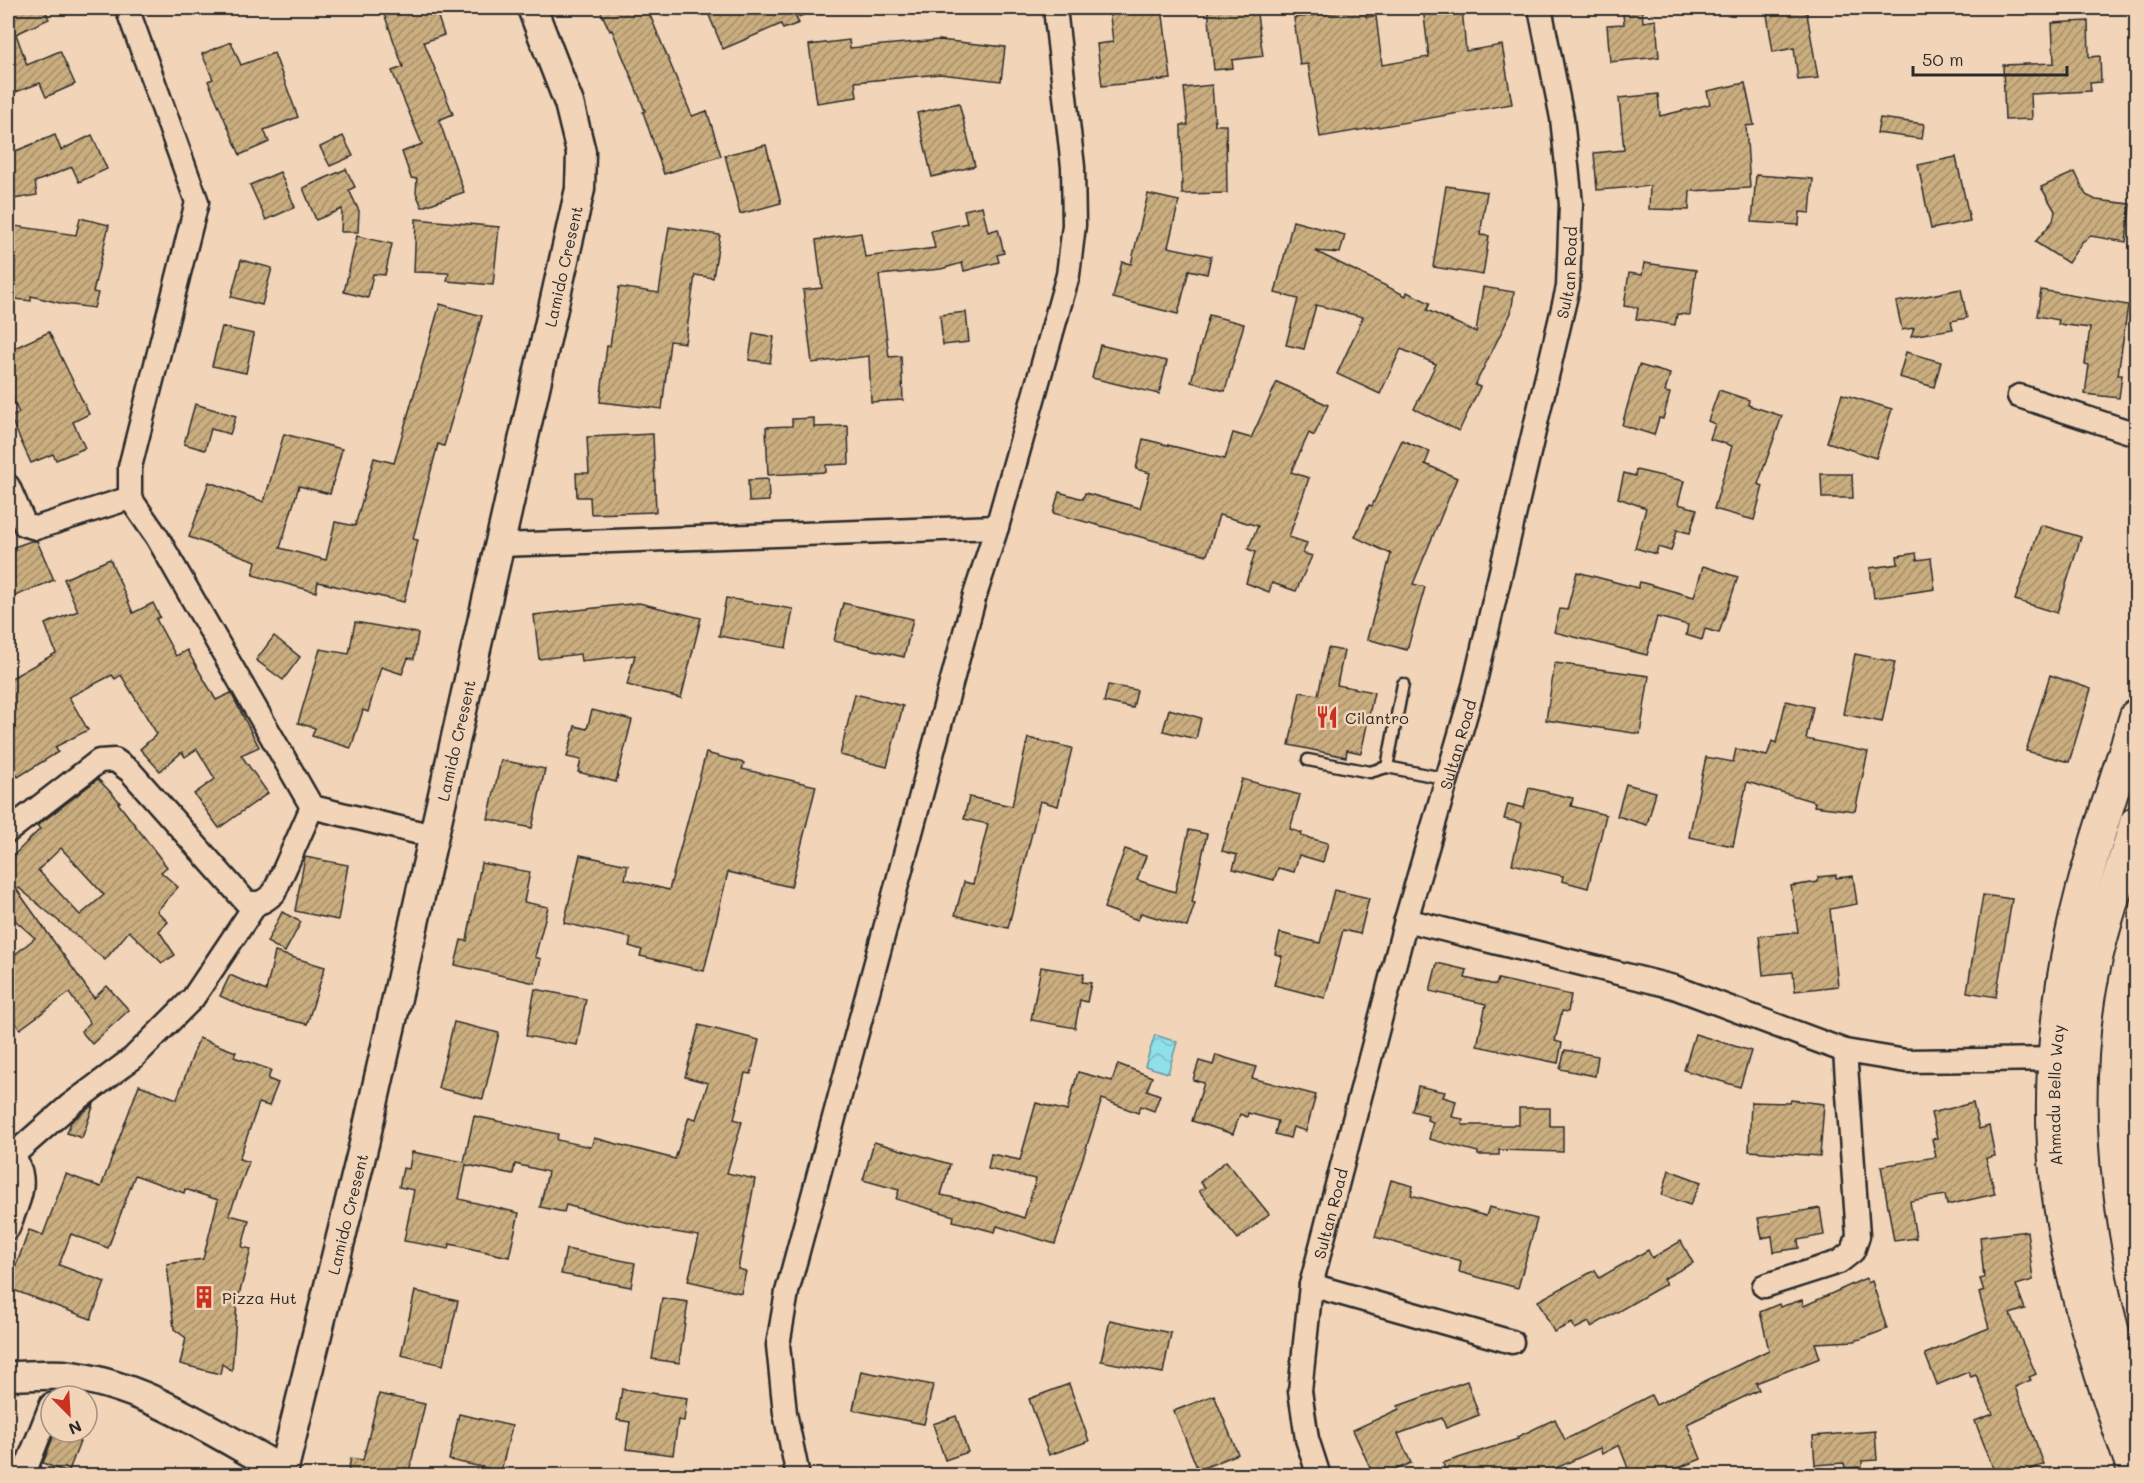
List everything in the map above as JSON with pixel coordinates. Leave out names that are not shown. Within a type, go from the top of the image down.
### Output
[{"type":"main road","name":"Ahmadu Bello Way","points":[[2136,716],[2072,936],[2068,1059],[2082,1137],[2089,1207],[2111,1323],[2136,1408]]},
{"type":"main road","name":"Ahmadu Bello Way","points":[[2136,823],[2053,1119],[2057,1183],[2070,1252],[2106,1393],[2136,1476]]},
{"type":"street","points":[[127,8],[197,202],[130,467],[130,498],[157,537],[312,807],[433,836]]},
{"type":"street","name":"Lamido Cresent","points":[[283,1474],[364,1144],[580,189],[580,152],[569,103],[532,8]]},
{"type":"street","points":[[798,1476],[785,1413],[778,1345],[787,1292],[975,595],[997,527],[1068,275],[1073,167],[1055,8]]},
{"type":"street","name":"Sultan Road","points":[[1319,1476],[1307,1440],[1300,1391],[1311,1285],[1406,920],[1474,686],[1568,287],[1572,204],[1562,118],[1540,8]]},
{"type":"street","points":[[2019,396],[2136,434]]},
{"type":"street","points":[[8,486],[25,525],[36,528],[130,498]]},
{"type":"street","points":[[498,545],[997,527]]},
{"type":"street","points":[[8,831],[99,761],[115,760],[130,771],[246,902],[256,904],[264,902],[274,893],[312,807]]},
{"type":"street","points":[[8,1228],[23,1188],[20,1165],[10,1151],[133,1058],[193,998],[256,904]]},
{"type":"street","points":[[1406,920],[1674,987],[1845,1051],[1906,1061],[2068,1059]]},
{"type":"street","points":[[1764,1286],[1839,1262],[1853,1251],[1858,1236],[1845,1051]]},
{"type":"street","points":[[1311,1285],[1512,1342]]},
{"type":"street","points":[[8,1376],[49,1384]]},
{"type":"street","points":[[99,1387],[116,1387],[165,1406],[283,1474]]},
{"type":"street","points":[[23,1476],[39,1435]]},
{"type":"lane","points":[[1387,767],[1403,684]]},
{"type":"lane","points":[[1308,760],[1370,772],[1387,767],[1448,779]]},
{"type":"water","points":[[1155,1035],[1177,1042],[1168,1073],[1145,1066]]},
{"type":"building","points":[[9,8],[44,8],[49,19],[16,34],[27,65],[60,51],[75,84],[46,97],[40,83],[8,95],[8,18],[13,17]]},
{"type":"building","points":[[382,8],[435,8],[444,35],[424,42],[453,114],[439,120],[464,192],[422,207],[416,193],[417,179],[411,178],[402,152],[422,144],[392,71],[403,67]]},
{"type":"building","points":[[599,8],[647,8],[692,116],[707,111],[721,156],[664,174],[643,112],[645,111],[612,30],[610,31]]},
{"type":"building","points":[[706,8],[820,8],[796,18],[799,23],[783,29],[781,24],[723,49]]},
{"type":"building","points":[[1109,8],[1162,8],[1171,79],[1102,86],[1097,44],[1113,42]]},
{"type":"building","points":[[1208,8],[1256,8],[1263,56],[1232,60],[1233,68],[1214,70]]},
{"type":"building","points":[[1365,8],[1366,17],[1376,16],[1382,65],[1429,57],[1423,8],[1462,8],[1466,51],[1502,45],[1512,104],[1320,137],[1308,64],[1300,65],[1294,18]]},
{"type":"building","points":[[1766,8],[1806,8],[1818,78],[1798,80],[1794,48],[1773,52]]},
{"type":"building","points":[[1642,11],[1643,22],[1656,20],[1659,57],[1610,62],[1607,25],[1624,24],[1623,13]]},
{"type":"building","points":[[2088,21],[2089,57],[2100,56],[2101,82],[2090,83],[2091,91],[2031,94],[2032,119],[2005,120],[2003,65],[2054,63],[2052,23]]},
{"type":"building","points":[[849,40],[850,48],[939,40],[1005,47],[1001,81],[940,74],[855,82],[857,97],[817,103],[809,45]]},
{"type":"building","points":[[231,42],[241,65],[274,53],[298,117],[264,130],[269,142],[240,155],[208,81],[213,79],[202,54]]},
{"type":"building","points":[[1745,83],[1754,125],[1746,126],[1750,188],[1690,191],[1689,210],[1649,209],[1650,186],[1597,190],[1594,153],[1624,150],[1619,98],[1658,94],[1660,116],[1710,104],[1707,91]]},
{"type":"building","points":[[1212,85],[1215,125],[1226,125],[1227,193],[1182,194],[1181,125],[1188,125],[1184,88]]},
{"type":"building","points":[[959,103],[975,166],[932,177],[917,113]]},
{"type":"building","points":[[1880,118],[1924,124],[1922,139],[1877,133]]},
{"type":"building","points":[[55,135],[61,150],[92,135],[107,169],[79,182],[72,167],[35,182],[37,195],[8,200],[8,154]]},
{"type":"building","points":[[343,136],[353,156],[330,166],[320,147]]},
{"type":"building","points":[[766,145],[781,203],[740,214],[725,155]]},
{"type":"building","points":[[1956,157],[1970,221],[1931,229],[1918,165]]},
{"type":"building","points":[[346,169],[355,187],[349,190],[359,211],[358,232],[341,232],[342,209],[316,220],[303,188]]},
{"type":"building","points":[[280,172],[295,207],[266,220],[250,185]]},
{"type":"building","points":[[2075,172],[2086,195],[2096,200],[2130,204],[2126,242],[2091,236],[2082,242],[2068,263],[2035,242],[2053,221],[2055,211],[2041,187]]},
{"type":"building","points":[[1756,175],[1813,179],[1810,213],[1800,212],[1799,225],[1752,222]]},
{"type":"building","points":[[1446,186],[1487,192],[1480,235],[1489,236],[1483,275],[1433,267]]},
{"type":"building","points":[[1148,194],[1179,201],[1168,247],[1211,256],[1207,274],[1189,270],[1178,314],[1113,298],[1122,262],[1131,264]]},
{"type":"building","points":[[982,206],[988,232],[998,229],[1004,253],[997,255],[999,262],[964,271],[962,263],[941,269],[879,275],[889,357],[901,356],[903,400],[871,402],[869,356],[812,363],[803,290],[822,288],[816,240],[861,233],[865,257],[935,248],[931,231],[967,223],[964,210]]},
{"type":"building","points":[[80,218],[109,225],[93,292],[98,293],[94,308],[31,296],[31,301],[8,298],[8,225],[76,235]]},
{"type":"building","points":[[416,219],[499,227],[493,285],[447,281],[449,273],[414,272]]},
{"type":"building","points":[[1293,221],[1345,235],[1340,253],[1315,251],[1406,296],[1407,292],[1430,303],[1427,310],[1476,332],[1483,287],[1514,292],[1511,313],[1475,385],[1480,387],[1459,431],[1414,409],[1436,364],[1401,349],[1380,394],[1337,374],[1363,317],[1316,305],[1304,349],[1286,345],[1298,299],[1275,293]]},
{"type":"building","points":[[669,227],[720,235],[713,278],[695,275],[685,343],[670,341],[662,409],[600,402],[607,346],[610,346],[619,287],[659,293]]},
{"type":"building","points":[[357,236],[392,244],[385,275],[373,274],[368,298],[344,292]]},
{"type":"building","points":[[241,260],[272,268],[262,305],[231,297]]},
{"type":"building","points":[[1644,263],[1696,270],[1690,315],[1677,314],[1675,325],[1636,319],[1638,308],[1624,306],[1629,273],[1642,275]]},
{"type":"building","points":[[1961,289],[1967,318],[1951,321],[1953,329],[1911,336],[1914,328],[1902,330],[1896,302]]},
{"type":"building","points":[[2041,290],[2128,305],[2118,375],[2122,375],[2119,398],[2085,394],[2089,365],[2085,364],[2090,328],[2058,324],[2059,320],[2037,316]]},
{"type":"building","points":[[440,304],[482,316],[444,446],[438,444],[413,539],[418,540],[404,602],[318,582],[316,592],[253,575],[256,561],[189,537],[209,482],[264,502],[284,434],[342,449],[330,494],[299,486],[280,548],[326,560],[335,522],[355,526],[374,458],[394,463]]},
{"type":"building","points":[[966,312],[969,342],[943,345],[940,315]]},
{"type":"building","points":[[1209,315],[1244,324],[1225,391],[1191,382]]},
{"type":"building","points":[[222,327],[254,334],[246,373],[212,366]]},
{"type":"building","points":[[49,332],[89,414],[73,422],[85,448],[56,460],[53,454],[31,463],[10,417],[19,413],[8,388],[8,351]]},
{"type":"building","points":[[753,333],[774,337],[770,363],[749,360]]},
{"type":"building","points":[[1100,345],[1167,361],[1159,394],[1092,378]]},
{"type":"building","points":[[1906,352],[1941,362],[1934,387],[1899,377]]},
{"type":"building","points":[[1639,365],[1670,374],[1665,392],[1670,393],[1663,419],[1659,418],[1654,435],[1622,425]]},
{"type":"building","points":[[1277,382],[1328,405],[1314,436],[1309,433],[1291,472],[1309,478],[1289,537],[1307,543],[1303,553],[1312,556],[1296,591],[1272,583],[1269,592],[1246,583],[1255,552],[1248,549],[1258,526],[1219,515],[1207,555],[1053,513],[1059,492],[1083,499],[1085,493],[1140,508],[1150,473],[1136,469],[1143,439],[1225,459],[1233,433],[1251,438]]},
{"type":"building","points":[[1719,390],[1749,400],[1748,405],[1782,416],[1758,484],[1763,486],[1754,520],[1714,509],[1732,446],[1710,439],[1715,424],[1708,421]]},
{"type":"building","points":[[1842,394],[1892,409],[1876,458],[1827,442]]},
{"type":"building","points":[[195,404],[236,416],[230,434],[211,429],[205,450],[184,444]]},
{"type":"building","points":[[814,418],[814,427],[848,426],[849,464],[826,465],[826,472],[768,475],[766,427],[792,426],[792,419]]},
{"type":"building","points":[[653,434],[656,512],[591,514],[590,497],[577,497],[576,473],[589,473],[587,437]]},
{"type":"building","points":[[1402,440],[1430,452],[1425,464],[1457,478],[1413,584],[1425,587],[1407,650],[1367,639],[1391,554],[1355,537]]},
{"type":"building","points":[[1636,470],[1684,481],[1678,504],[1697,509],[1690,533],[1677,530],[1671,551],[1658,547],[1656,554],[1635,548],[1646,508],[1618,498],[1624,473],[1635,476]]},
{"type":"building","points":[[1821,474],[1852,474],[1853,498],[1822,498]]},
{"type":"building","points":[[768,479],[769,501],[749,502],[748,480]]},
{"type":"building","points":[[2041,525],[2081,537],[2057,613],[2015,600]]},
{"type":"building","points":[[37,541],[54,580],[8,599],[8,549]]},
{"type":"building","points":[[1916,553],[1917,560],[1931,558],[1935,589],[1874,598],[1870,568],[1898,564],[1897,556]]},
{"type":"building","points":[[110,559],[133,613],[153,603],[160,617],[156,619],[176,656],[187,650],[216,700],[231,693],[259,747],[241,755],[268,793],[219,828],[194,794],[215,779],[197,749],[185,757],[182,752],[160,771],[140,749],[157,734],[121,675],[115,679],[112,675],[69,697],[88,730],[55,747],[58,752],[18,777],[8,761],[8,680],[56,653],[45,624],[78,611],[64,579]]},
{"type":"building","points":[[1703,566],[1738,577],[1719,633],[1705,629],[1702,640],[1686,635],[1688,625],[1657,617],[1647,655],[1554,632],[1560,609],[1567,610],[1577,572],[1638,588],[1640,582],[1694,597]]},
{"type":"building","points":[[726,598],[793,609],[786,648],[719,636]]},
{"type":"building","points":[[639,603],[701,618],[681,698],[627,685],[635,655],[581,661],[580,654],[539,659],[534,615]]},
{"type":"building","points":[[843,603],[913,619],[904,657],[834,641]]},
{"type":"building","points":[[355,622],[418,633],[414,659],[408,658],[402,674],[381,667],[368,712],[363,710],[351,748],[312,736],[315,728],[298,723],[320,649],[349,654]]},
{"type":"building","points":[[274,636],[300,657],[283,680],[256,660]]},
{"type":"building","points":[[1328,648],[1344,651],[1337,685],[1374,692],[1361,753],[1347,750],[1346,757],[1289,745],[1300,692],[1318,695]]},
{"type":"building","points":[[1855,654],[1895,662],[1882,722],[1843,714]]},
{"type":"building","points":[[1555,663],[1649,676],[1640,734],[1546,720]]},
{"type":"building","points":[[2050,675],[2091,689],[2069,762],[2026,751]]},
{"type":"building","points":[[1108,685],[1137,690],[1133,708],[1104,702]]},
{"type":"building","points":[[855,694],[903,706],[887,767],[840,755]]},
{"type":"building","points":[[1786,701],[1813,707],[1806,739],[1868,752],[1855,811],[1814,806],[1815,802],[1747,782],[1733,846],[1689,837],[1706,757],[1733,762],[1736,749],[1767,756],[1772,741],[1776,743]]},
{"type":"building","points":[[1169,709],[1201,718],[1196,739],[1163,731]]},
{"type":"building","points":[[592,710],[632,720],[616,782],[578,772],[581,760],[567,757],[575,726],[587,729]]},
{"type":"building","points":[[1028,738],[1072,748],[1058,806],[1040,801],[1008,928],[955,915],[964,882],[973,884],[988,824],[964,819],[969,797],[1012,806]]},
{"type":"building","points":[[706,753],[744,763],[742,769],[816,786],[791,887],[728,872],[704,971],[640,956],[642,950],[629,946],[631,938],[564,923],[580,855],[628,865],[625,879],[669,890]]},
{"type":"building","points":[[501,760],[545,769],[532,828],[488,819]]},
{"type":"building","points":[[98,779],[120,802],[118,803],[167,867],[161,872],[178,887],[157,911],[168,922],[159,931],[175,955],[162,963],[129,931],[105,960],[19,888],[17,890],[94,998],[107,986],[129,1010],[92,1044],[81,1031],[90,1023],[69,993],[20,1029],[8,1015],[8,960],[35,938],[8,914],[8,861],[40,829],[37,826]],"holes":[[[61,848],[104,895],[80,915],[38,870]]]},
{"type":"building","points":[[1242,779],[1300,795],[1290,829],[1302,833],[1301,836],[1328,843],[1323,862],[1299,855],[1294,872],[1278,868],[1274,880],[1233,869],[1237,855],[1222,851]]},
{"type":"building","points":[[1626,784],[1656,792],[1647,825],[1617,816]]},
{"type":"building","points":[[1529,788],[1573,798],[1571,806],[1606,815],[1588,888],[1562,881],[1563,876],[1512,864],[1522,823],[1504,819],[1508,804],[1524,808]]},
{"type":"building","points":[[1189,830],[1207,834],[1192,902],[1195,903],[1187,927],[1141,913],[1138,920],[1104,908],[1125,849],[1146,856],[1137,880],[1175,892]]},
{"type":"building","points":[[305,857],[348,865],[338,920],[295,911]]},
{"type":"building","points":[[481,863],[530,872],[524,902],[548,907],[535,957],[541,959],[535,983],[455,965],[461,940],[467,941]]},
{"type":"building","points":[[1836,875],[1836,878],[1853,876],[1857,904],[1830,909],[1838,986],[1795,991],[1793,972],[1763,975],[1759,936],[1798,932],[1791,886],[1818,882],[1818,877]]},
{"type":"building","points":[[1334,890],[1369,898],[1360,934],[1343,930],[1325,998],[1274,985],[1282,956],[1275,954],[1280,933],[1320,943]]},
{"type":"building","points":[[1983,895],[2012,899],[1996,997],[1967,992]]},
{"type":"building","points":[[282,912],[301,922],[285,952],[267,942]]},
{"type":"building","points":[[275,952],[325,967],[307,1024],[255,1012],[220,996],[230,975],[266,991]]},
{"type":"building","points":[[1437,963],[1467,970],[1465,978],[1496,985],[1498,979],[1571,995],[1568,1012],[1562,1011],[1555,1041],[1562,1043],[1558,1063],[1477,1046],[1486,1004],[1430,991]]},
{"type":"building","points":[[1041,967],[1084,974],[1082,982],[1091,983],[1087,1002],[1080,1000],[1075,1028],[1031,1020]]},
{"type":"building","points":[[535,989],[586,999],[577,1045],[526,1036]]},
{"type":"building","points":[[454,1022],[499,1033],[483,1099],[438,1088]]},
{"type":"building","points":[[699,1025],[759,1040],[751,1074],[745,1073],[734,1119],[742,1122],[727,1173],[755,1179],[738,1269],[746,1271],[741,1293],[688,1281],[699,1236],[650,1228],[566,1205],[564,1212],[540,1207],[548,1172],[515,1164],[513,1174],[466,1165],[459,1199],[519,1213],[509,1257],[450,1244],[449,1249],[404,1241],[414,1190],[399,1187],[403,1168],[409,1169],[412,1152],[464,1162],[474,1116],[558,1134],[557,1140],[591,1147],[594,1138],[675,1159],[689,1117],[696,1119],[708,1083],[685,1077]]},
{"type":"building","points":[[1695,1034],[1751,1051],[1740,1087],[1684,1070]]},
{"type":"building","points":[[199,1038],[236,1052],[234,1057],[271,1070],[268,1079],[278,1083],[269,1106],[259,1103],[239,1159],[249,1162],[229,1215],[249,1220],[242,1247],[251,1249],[237,1303],[232,1371],[222,1364],[220,1374],[180,1364],[186,1338],[174,1329],[167,1264],[203,1259],[218,1200],[185,1189],[184,1193],[135,1175],[108,1248],[71,1234],[59,1265],[105,1282],[91,1319],[8,1288],[29,1230],[43,1235],[66,1174],[101,1187],[139,1085],[177,1099]]},
{"type":"building","points":[[1565,1050],[1598,1056],[1595,1076],[1560,1069]]},
{"type":"building","points":[[1216,1055],[1256,1067],[1252,1078],[1316,1095],[1306,1131],[1293,1127],[1290,1138],[1275,1134],[1278,1121],[1248,1113],[1247,1117],[1240,1114],[1233,1134],[1192,1121],[1204,1083],[1193,1080],[1199,1061],[1213,1065]]},
{"type":"building","points":[[1118,1064],[1152,1077],[1147,1090],[1160,1095],[1154,1111],[1141,1106],[1138,1113],[1102,1099],[1055,1244],[997,1226],[995,1232],[953,1221],[954,1216],[896,1199],[899,1190],[863,1180],[874,1142],[950,1164],[941,1195],[983,1204],[1024,1218],[1036,1179],[988,1169],[991,1154],[1020,1160],[1036,1103],[1067,1111],[1078,1072],[1112,1081]]},
{"type":"building","points":[[1418,1086],[1445,1092],[1443,1097],[1456,1101],[1452,1117],[1463,1119],[1462,1125],[1519,1125],[1519,1108],[1550,1108],[1550,1126],[1563,1126],[1563,1152],[1499,1150],[1499,1155],[1478,1155],[1478,1152],[1429,1139],[1433,1122],[1427,1120],[1428,1115],[1412,1111]]},
{"type":"building","points":[[1791,1100],[1824,1104],[1820,1156],[1749,1151],[1751,1102],[1790,1103]]},
{"type":"building","points":[[1973,1103],[1979,1129],[1989,1126],[1995,1156],[1986,1158],[1995,1194],[1947,1205],[1945,1195],[1910,1201],[1916,1238],[1894,1241],[1881,1166],[1936,1157],[1932,1139],[1937,1138],[1931,1113]]},
{"type":"building","points":[[94,1104],[82,1138],[67,1133],[71,1122]]},
{"type":"building","points":[[1226,1161],[1269,1214],[1238,1239],[1199,1191],[1205,1187],[1200,1182]]},
{"type":"building","points":[[1669,1170],[1701,1182],[1690,1205],[1662,1195]]},
{"type":"building","points":[[1391,1180],[1413,1186],[1411,1195],[1486,1216],[1489,1207],[1537,1219],[1518,1288],[1459,1272],[1461,1261],[1375,1237]]},
{"type":"building","points":[[1820,1208],[1824,1235],[1798,1240],[1799,1248],[1774,1252],[1772,1236],[1762,1238],[1758,1218]]},
{"type":"building","points":[[2027,1231],[2033,1280],[2016,1285],[2025,1309],[2010,1314],[2036,1374],[2029,1377],[2031,1380],[2015,1387],[2044,1464],[2030,1470],[2032,1476],[1996,1476],[1975,1421],[1993,1414],[1976,1375],[1971,1377],[1968,1372],[1937,1385],[1925,1354],[1989,1328],[1979,1293],[1984,1291],[1980,1279],[1984,1278],[1980,1237]]},
{"type":"building","points":[[1681,1241],[1693,1263],[1663,1279],[1666,1284],[1591,1327],[1589,1322],[1575,1329],[1572,1323],[1554,1332],[1538,1301],[1595,1270],[1599,1278],[1648,1250],[1652,1258]]},
{"type":"building","points":[[566,1249],[635,1263],[631,1287],[561,1274]]},
{"type":"building","points":[[1866,1278],[1868,1283],[1872,1281],[1887,1329],[1855,1341],[1815,1343],[1820,1358],[1756,1383],[1759,1390],[1687,1424],[1701,1459],[1658,1476],[1631,1476],[1619,1445],[1602,1454],[1600,1448],[1539,1476],[1447,1476],[1443,1463],[1518,1439],[1517,1437],[1555,1419],[1565,1440],[1651,1395],[1656,1405],[1769,1350],[1760,1312],[1779,1304],[1780,1307],[1802,1300],[1804,1306]]},
{"type":"building","points":[[415,1291],[458,1301],[443,1365],[401,1355]]},
{"type":"building","points":[[662,1298],[688,1302],[679,1363],[652,1359]]},
{"type":"building","points":[[1110,1320],[1171,1333],[1163,1373],[1101,1361]]},
{"type":"building","points":[[861,1371],[933,1385],[924,1424],[853,1410]]},
{"type":"building","points":[[1467,1381],[1479,1415],[1446,1428],[1442,1418],[1398,1434],[1411,1463],[1393,1471],[1395,1476],[1374,1476],[1353,1430],[1399,1409],[1398,1406]]},
{"type":"building","points":[[1069,1384],[1089,1441],[1049,1455],[1029,1399]]},
{"type":"building","points":[[622,1389],[687,1398],[684,1421],[678,1420],[673,1455],[626,1449],[630,1422],[617,1420]]},
{"type":"building","points":[[379,1394],[425,1404],[408,1476],[347,1476],[351,1458],[363,1460]]},
{"type":"building","points":[[1214,1395],[1238,1454],[1198,1470],[1174,1411]]},
{"type":"building","points":[[459,1414],[512,1426],[501,1471],[449,1460]]},
{"type":"building","points":[[956,1416],[968,1452],[945,1460],[933,1424]]},
{"type":"building","points":[[1875,1431],[1877,1460],[1862,1461],[1862,1467],[1845,1468],[1844,1463],[1815,1465],[1813,1436]]},
{"type":"building","points":[[50,1444],[79,1444],[68,1473],[43,1463]]},
{"type":"place","name":"Cilantro","points":[[1327,717]]},
{"type":"place","name":"Pizza Hut","points":[[204,1297]]}]
